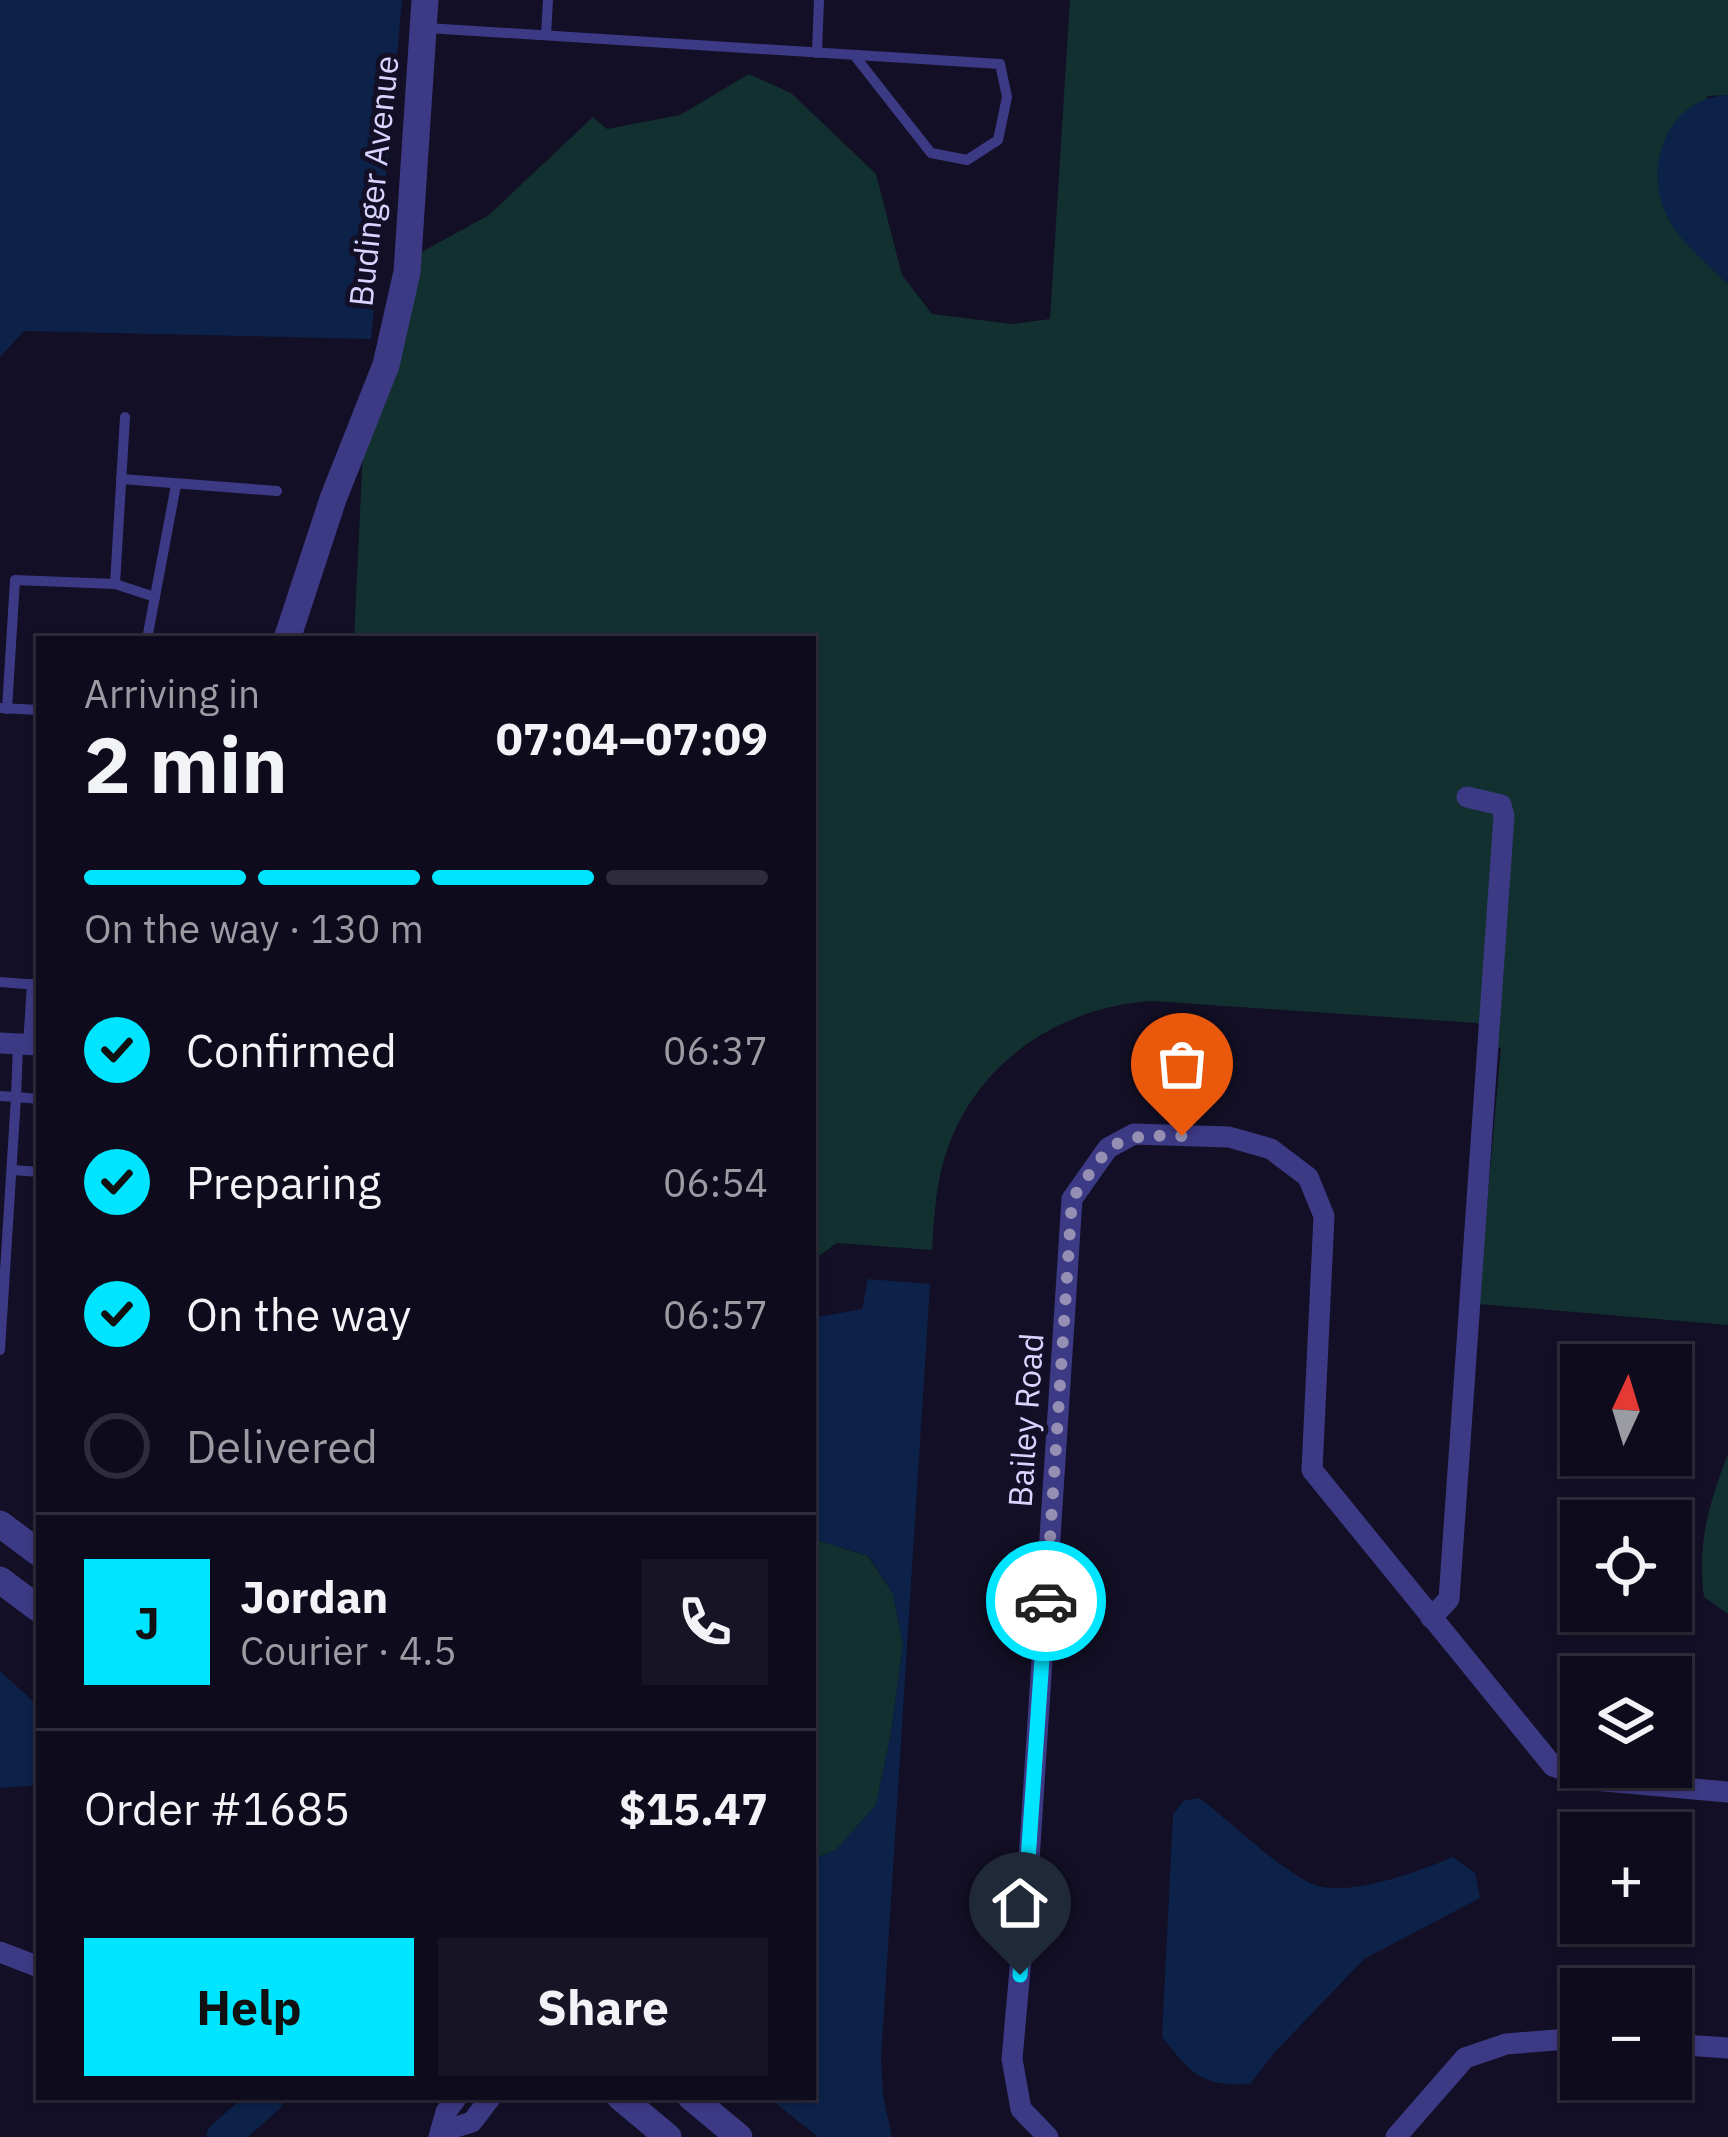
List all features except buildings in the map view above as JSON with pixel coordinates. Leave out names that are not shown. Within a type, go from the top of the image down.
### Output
[{"type":"street","name":"Budinger Avenue","points":[[288,636],[333,499],[386,365],[407,272],[425,14]]},
{"type":"street","points":[[1467,797],[1501,805],[1504,816],[1449,1599],[1431,1618],[1553,1766],[1593,1780],[1728,1792]]},
{"type":"street","name":"Bailey Road","points":[[1048,2137],[1021,2109],[1012,2059],[1072,1199],[1108,1148],[1134,1134],[1229,1137],[1271,1149],[1308,1177],[1324,1216],[1312,1470],[1431,1618]]},
{"type":"street","points":[[0,1524],[36,1550]]},
{"type":"street","points":[[0,1580],[36,1607]]},
{"type":"street","points":[[0,1952],[36,1965]]},
{"type":"street","points":[[1396,2137],[1466,2059],[1507,2044],[1560,2040]]},
{"type":"street","points":[[1692,2045],[1728,2048]]},
{"type":"street","points":[[441,2134],[446,2112],[455,2100]]},
{"type":"street","points":[[441,2134],[472,2122],[489,2100]]},
{"type":"street","points":[[624,2100],[668,2137]]},
{"type":"street","points":[[695,2100],[739,2137]]},
{"type":"lane","points":[[546,35],[548,0]]},
{"type":"lane","points":[[817,52],[819,0]]},
{"type":"lane","points":[[425,14],[546,35],[1000,64],[1006,97],[998,140],[967,160],[931,154],[854,55]]},
{"type":"lane","points":[[115,584],[125,417]]},
{"type":"lane","points":[[121,479],[277,491]]},
{"type":"lane","points":[[148,636],[176,485]]},
{"type":"lane","points":[[36,710],[3,709],[6,634],[15,580],[115,584],[155,597]]},
{"type":"lane","points":[[0,982],[35,984],[21,1044],[0,1350]]},
{"type":"lane","points":[[0,1096],[36,1099]]},
{"type":"lane","points":[[13,1170],[36,1172]]},
{"type":"green space","points":[[1070,0],[1728,0],[1728,95],[1707,96],[1699,256],[1728,284],[1728,1325],[1478,1304],[1501,1048],[1483,1046],[1481,1025],[1476,1023],[1152,1001],[1081,1016],[1020,1050],[972,1101],[942,1167],[932,1250],[837,1243],[816,1258],[816,636],[354,636],[363,449],[418,254],[489,215],[593,117],[607,129],[680,115],[749,74],[791,93],[876,174],[902,275],[932,314],[1012,324],[1050,319]]},
{"type":"green space","points":[[1728,1454],[1728,1614],[1704,1597],[1702,1559],[1710,1507]]},
{"type":"green space","points":[[816,1540],[868,1556],[893,1594],[903,1645],[876,1805],[836,1850],[816,1858]]},
{"type":"water","points":[[0,0],[402,0],[371,339],[24,331],[0,357]]},
{"type":"water","points":[[1728,95],[1728,284],[1675,230],[1661,202],[1658,181],[1664,140],[1674,123],[1706,99]]},
{"type":"water","points":[[868,1279],[930,1284],[881,2057],[892,2137],[818,2137],[772,2100],[816,2100],[816,1858],[836,1850],[876,1805],[903,1645],[893,1594],[869,1556],[816,1540],[816,1317],[862,1309]]},
{"type":"water","points":[[0,1671],[36,1704],[36,1785],[0,1788]]},
{"type":"water","points":[[1199,1798],[1310,1883],[1361,1886],[1453,1857],[1475,1873],[1480,1898],[1364,1959],[1250,2084],[1208,2080],[1162,2037],[1173,1815],[1183,1801]]},
{"type":"waterway","points":[[223,2137],[265,2100]]},
{"type":"way so far","points":[[1046,1601],[1072,1199],[1108,1148],[1134,1134],[1182,1136]]},
{"type":"route","points":[[1020,1975],[1046,1601]]}]
